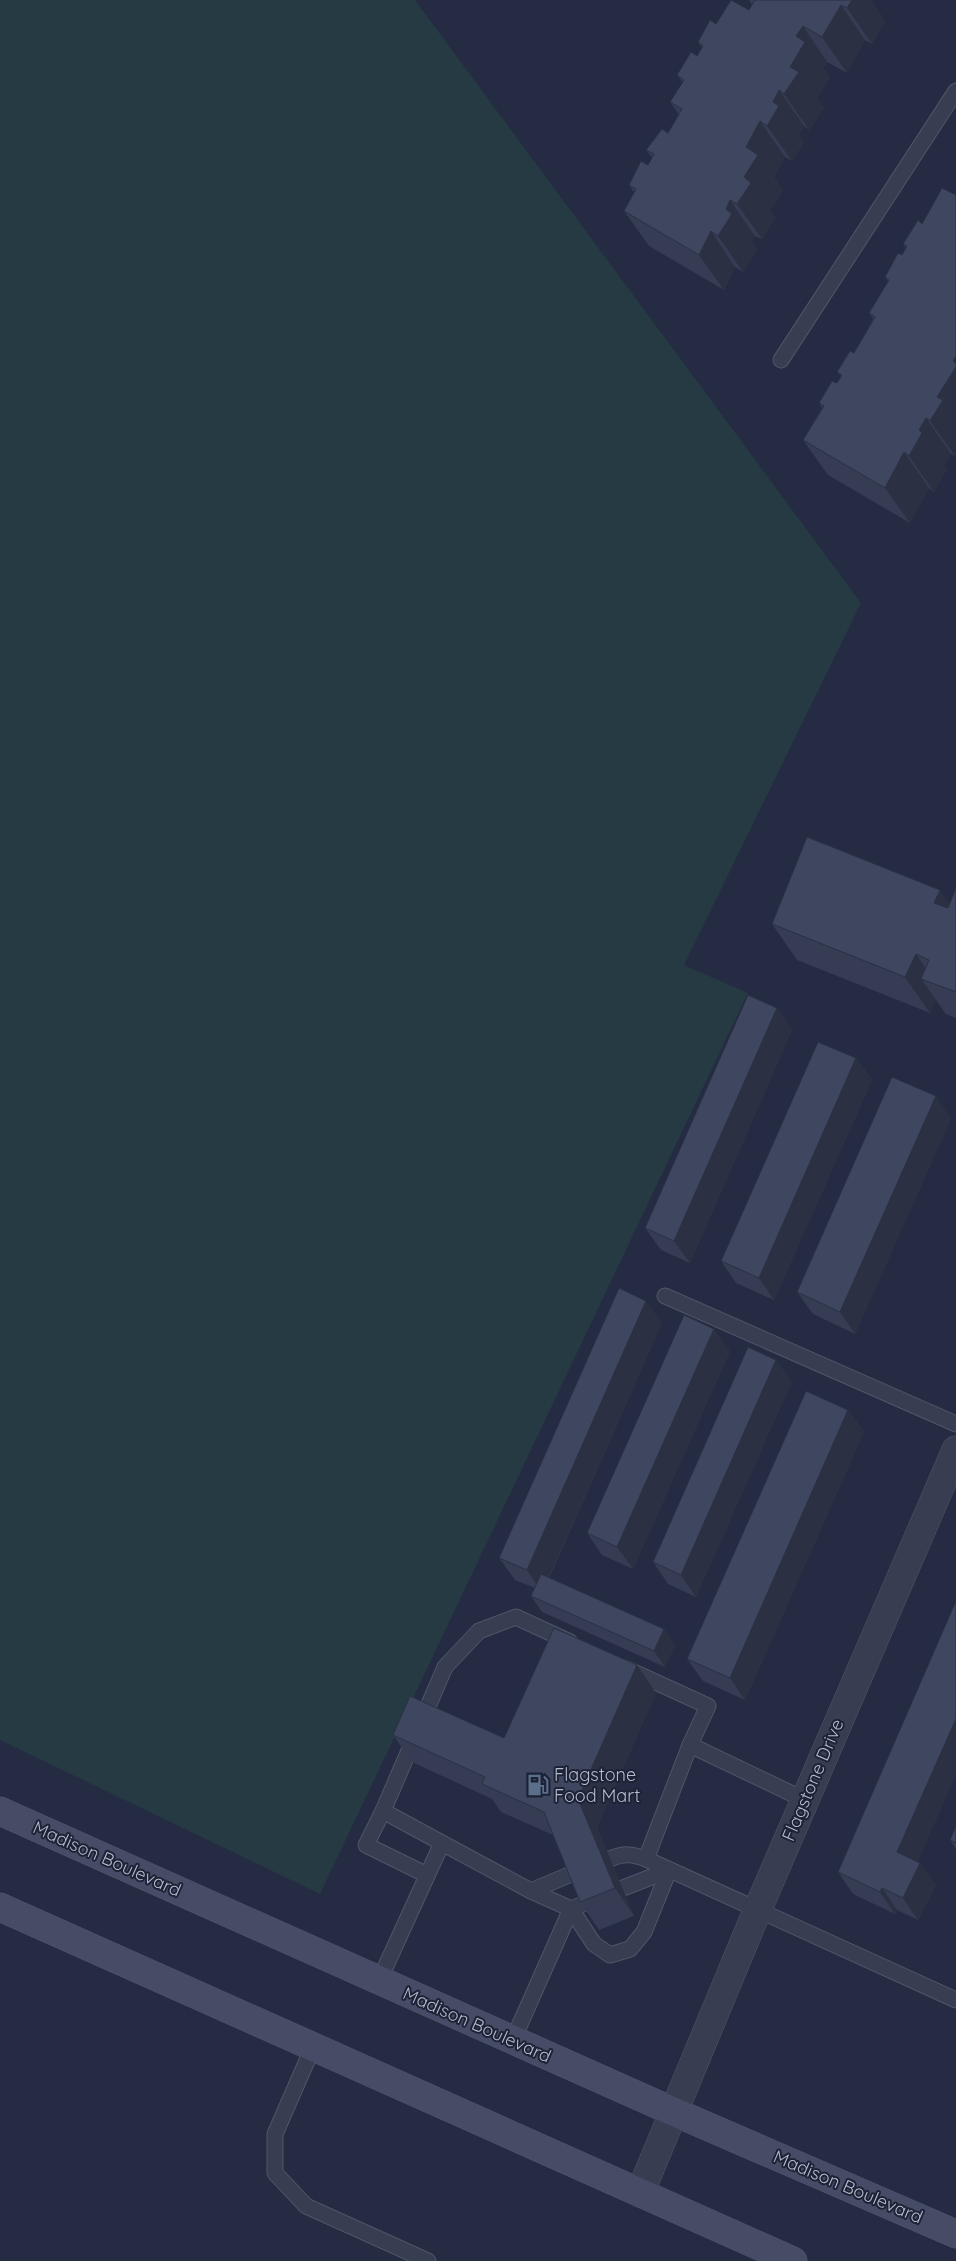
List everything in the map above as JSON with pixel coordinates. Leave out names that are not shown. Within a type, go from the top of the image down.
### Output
[{"type":"main road","name":"Madison Boulevard","points":[[0,1811],[672,2111],[956,2234]]},
{"type":"main road","points":[[0,1907],[793,2261]]},
{"type":"street","name":"Flagstone Drive","points":[[640,2193],[672,2111],[756,1911],[956,1450]]},
{"type":"lane","points":[[781,360],[956,91]]},
{"type":"lane","points":[[665,1296],[956,1424]]},
{"type":"lane","points":[[427,1875],[366,1845],[445,1667],[479,1631],[516,1617],[586,1650]]},
{"type":"lane","points":[[612,1662],[708,1706],[690,1745],[646,1859]]},
{"type":"lane","points":[[690,1745],[805,1800]]},
{"type":"lane","points":[[382,1811],[532,1891],[571,1909],[594,1944],[610,1955],[630,1949],[644,1932],[669,1870]]},
{"type":"lane","points":[[379,1981],[442,1843]]},
{"type":"lane","points":[[610,1859],[621,1854],[630,1854],[646,1859],[756,1911],[956,2000]]},
{"type":"lane","points":[[623,1888],[669,1870]]},
{"type":"lane","points":[[532,1891],[576,1872]]},
{"type":"lane","points":[[513,2040],[571,1909],[588,1902]]},
{"type":"lane","points":[[313,2047],[275,2134],[275,2173],[306,2206],[428,2261]]},
{"type":"shaded area","points":[[0,0],[415,0],[861,603],[684,965],[748,993],[320,1894],[0,1740]]},
{"type":"building","points":[[731,0],[749,10],[755,0],[852,0],[847,8],[841,5],[822,37],[803,26],[796,36],[805,42],[790,67],[799,72],[784,94],[779,90],[773,102],[779,106],[767,126],[760,121],[746,147],[758,155],[744,177],[751,183],[737,204],[730,200],[726,209],[732,214],[718,236],[711,231],[699,255],[624,211],[636,189],[629,185],[641,161],[648,165],[654,154],[646,150],[662,129],[668,133],[682,109],[670,102],[684,80],[677,75],[691,52],[697,56],[703,46],[698,42],[710,20],[716,24]]},
{"type":"building","points":[[942,188],[956,195],[956,356],[953,361],[956,367],[937,397],[943,400],[930,421],[926,418],[919,430],[922,433],[909,456],[904,452],[885,488],[803,440],[824,406],[819,403],[832,381],[837,383],[842,375],[837,372],[850,351],[854,353],[875,317],[869,313],[889,280],[885,277],[898,253],[902,255],[907,246],[903,244],[918,220],[922,224]]},
{"type":"building","points":[[807,837],[940,890],[934,903],[948,908],[956,888],[956,992],[921,979],[929,960],[916,954],[905,977],[772,924]]},
{"type":"building","points":[[748,995],[777,1008],[674,1241],[645,1228]]},
{"type":"building","points":[[818,1042],[856,1058],[759,1278],[721,1261]]},
{"type":"building","points":[[892,1077],[936,1096],[840,1312],[797,1292]]},
{"type":"building","points":[[619,1288],[646,1301],[527,1570],[499,1558]]},
{"type":"building","points":[[684,1315],[714,1329],[617,1547],[587,1533]]},
{"type":"building","points":[[748,1347],[776,1360],[681,1575],[653,1562]]},
{"type":"building","points":[[806,1391],[848,1410],[730,1678],[687,1659]]},
{"type":"building","points":[[541,1574],[664,1629],[654,1651],[531,1596]]},
{"type":"building","points":[[956,1601],[956,1719],[897,1852],[920,1863],[903,1898],[882,1888],[880,1892],[838,1872]]},
{"type":"building","name":"Flagstone Food Mart","points":[[554,1628],[637,1665],[578,1799],[615,1888],[580,1902],[544,1812],[482,1784],[485,1777],[393,1735],[410,1696],[504,1738]]},
{"type":"building","points":[[956,1826],[956,1843],[950,1840]]},
{"type":"place","name":"Flagstone Food Mart","points":[[538,1785]]}]
